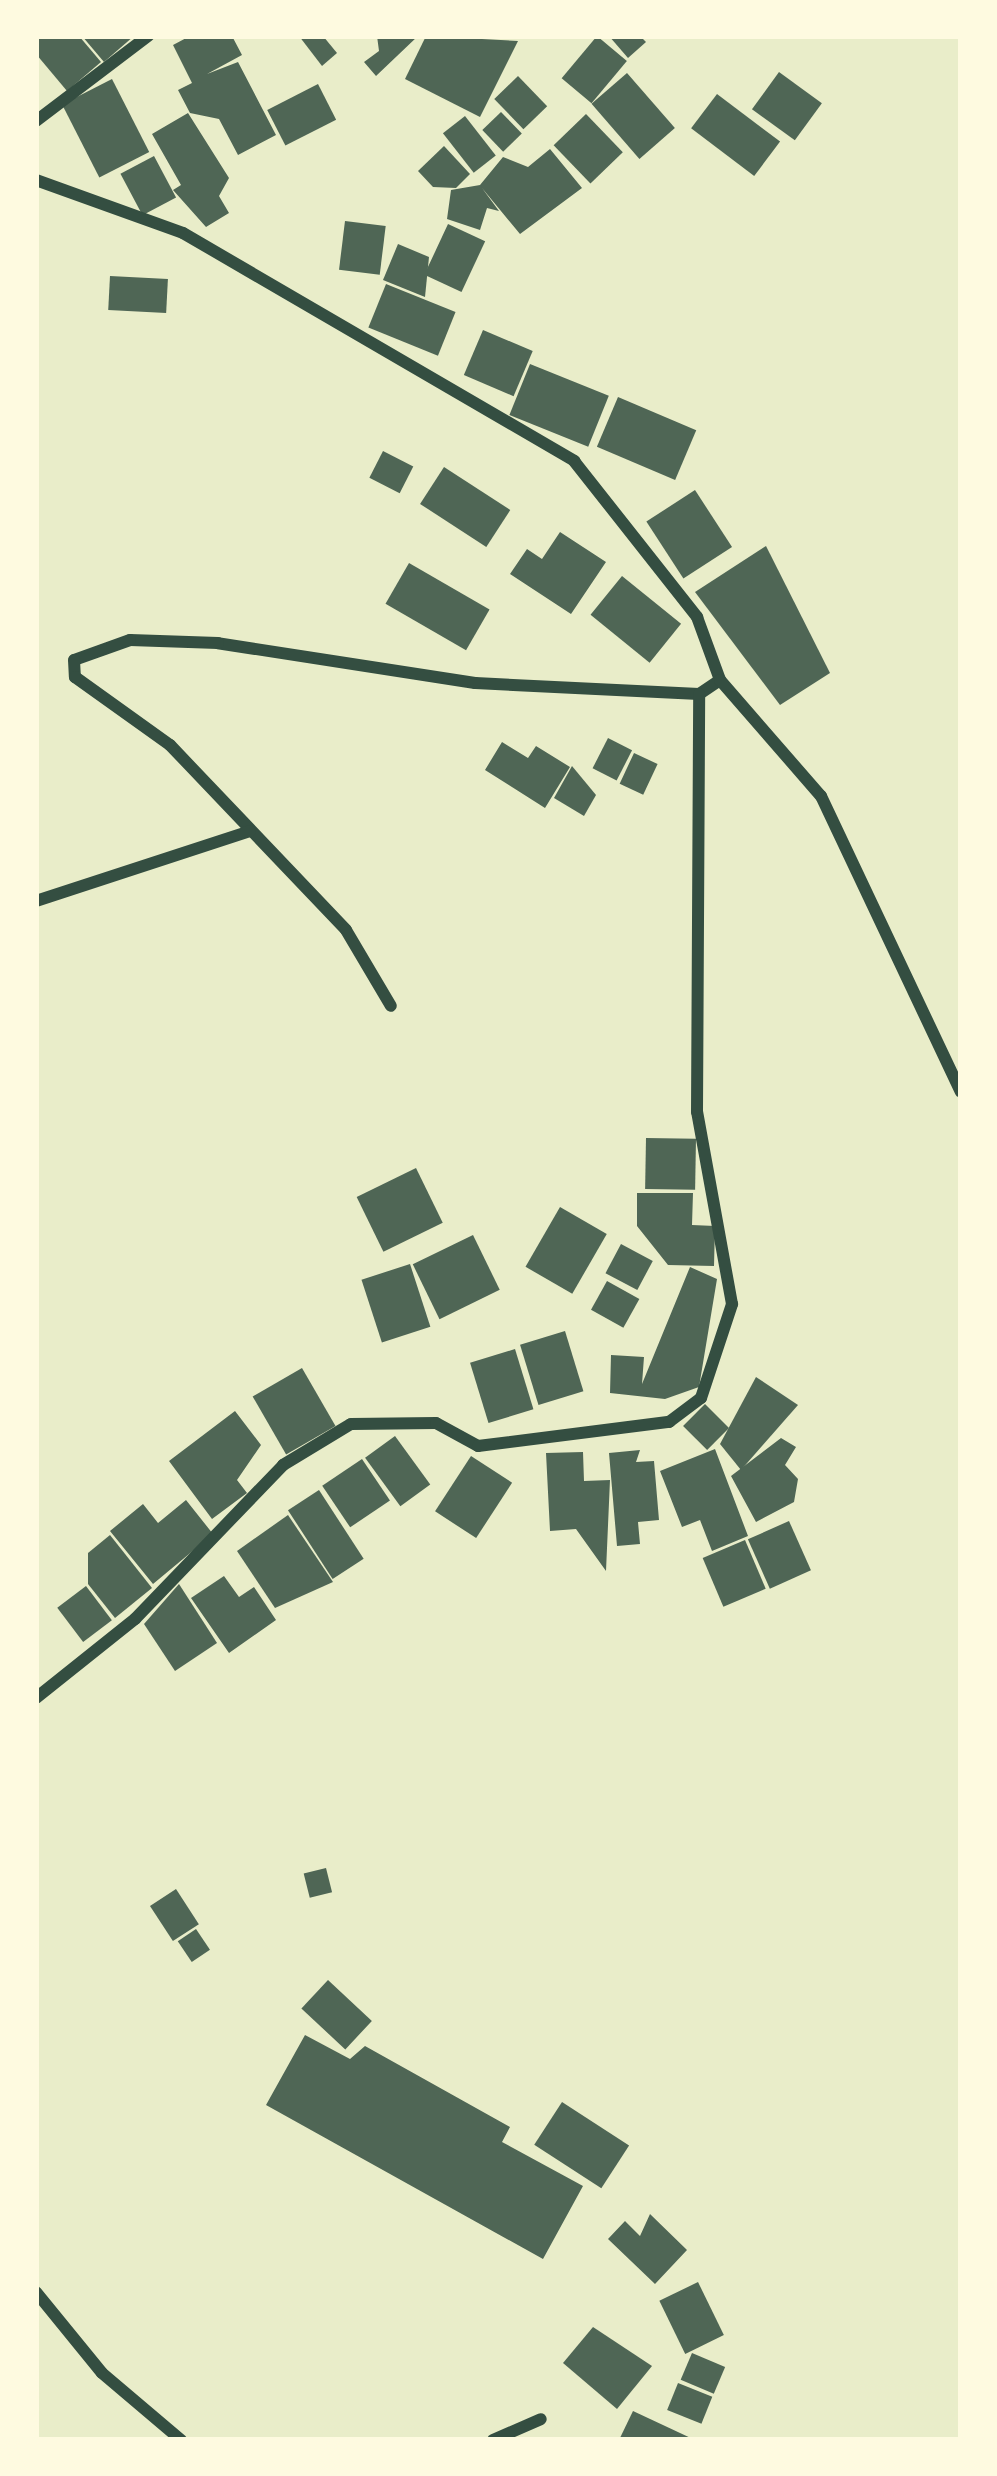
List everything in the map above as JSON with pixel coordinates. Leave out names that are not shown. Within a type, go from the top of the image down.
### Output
[{"type":"street","points":[[36,121],[148,36]]},
{"type":"street","points":[[36,179],[183,233],[574,461],[697,617],[720,680],[821,796],[961,1092]]},
{"type":"street","points":[[391,1006],[346,930],[170,745],[75,677],[74,660],[130,640],[218,643],[475,682],[699,694],[720,680]]},
{"type":"street","points":[[36,1698],[135,1618],[283,1465],[351,1424],[436,1423],[478,1446],[669,1422],[701,1398],[732,1304],[697,1112],[699,694]]},
{"type":"street","points":[[36,901],[250,831]]},
{"type":"street","points":[[36,2292],[102,2372],[181,2440]]},
{"type":"street","points":[[493,2440],[541,2419]]},
{"type":"building","points":[[36,36],[79,36],[101,62],[67,91],[36,54]]},
{"type":"building","points":[[82,36],[134,36],[104,62]]},
{"type":"building","points":[[190,36],[232,36],[242,55],[207,74],[238,62],[276,135],[238,155],[219,119],[190,113],[178,90],[192,83],[173,45]]},
{"type":"building","points":[[299,36],[323,36],[337,53],[322,66]]},
{"type":"building","points":[[377,36],[418,36],[376,76],[364,62],[379,51]]},
{"type":"building","points":[[426,36],[518,41],[480,117],[405,79]]},
{"type":"building","points":[[597,36],[627,61],[592,103],[562,78]]},
{"type":"building","points":[[609,36],[640,36],[646,42],[628,58]]},
{"type":"building","points":[[779,72],[822,103],[795,140],[752,109]]},
{"type":"building","points":[[627,73],[675,128],[639,159],[592,104]]},
{"type":"building","points":[[518,76],[547,106],[523,129],[494,99]]},
{"type":"building","points":[[112,79],[149,152],[99,177],[62,104]]},
{"type":"building","points":[[318,84],[336,120],[285,146],[267,110]]},
{"type":"building","points":[[717,94],[780,142],[754,176],[691,128]]},
{"type":"building","points":[[501,112],[522,134],[503,152],[482,130]]},
{"type":"building","points":[[188,113],[229,178],[219,196],[229,213],[206,227],[173,190],[181,185],[152,134]]},
{"type":"building","points":[[586,114],[623,152],[590,183],[554,145]]},
{"type":"building","points":[[465,116],[496,155],[474,173],[443,133]]},
{"type":"building","points":[[444,146],[470,174],[456,188],[433,187],[418,171]]},
{"type":"building","points":[[550,149],[582,188],[520,234],[482,188],[499,211],[487,208],[480,230],[447,219],[451,190],[480,185],[503,157],[528,167]]},
{"type":"building","points":[[154,156],[176,197],[143,215],[120,174]]},
{"type":"building","points":[[345,221],[386,226],[380,275],[339,270]]},
{"type":"building","points":[[448,224],[485,241],[461,292],[424,275]]},
{"type":"building","points":[[398,244],[429,257],[425,297],[383,280]]},
{"type":"building","points":[[110,276],[168,279],[166,313],[108,310]]},
{"type":"building","points":[[386,284],[456,312],[438,356],[368,328]]},
{"type":"building","points":[[483,330],[533,351],[514,396],[464,375]]},
{"type":"building","points":[[530,364],[609,396],[588,447],[509,415]]},
{"type":"building","points":[[618,397],[696,430],[675,480],[597,447]]},
{"type":"building","points":[[383,451],[413,466],[400,493],[369,478]]},
{"type":"building","points":[[444,467],[510,510],[486,547],[420,504]]},
{"type":"building","points":[[695,490],[732,547],[683,579],[646,522]]},
{"type":"building","points":[[560,532],[606,562],[571,614],[510,574],[527,549],[542,559]]},
{"type":"building","points":[[766,546],[830,673],[780,705],[695,592]]},
{"type":"building","points":[[409,563],[490,610],[466,650],[386,604]]},
{"type":"building","points":[[622,576],[681,624],[650,663],[591,615]]},
{"type":"building","points":[[608,738],[632,750],[617,781],[593,768]]},
{"type":"building","points":[[502,742],[528,758],[536,746],[570,767],[545,808],[485,770]]},
{"type":"building","points":[[634,753],[658,764],[643,795],[620,784]]},
{"type":"building","points":[[572,766],[596,795],[584,816],[554,798]]},
{"type":"building","points":[[646,1138],[696,1139],[695,1190],[645,1189]]},
{"type":"building","points":[[416,1168],[443,1223],[383,1252],[357,1197]]},
{"type":"building","points":[[637,1193],[693,1193],[692,1225],[715,1226],[714,1266],[668,1265],[637,1226]]},
{"type":"building","points":[[560,1207],[607,1234],[572,1294],[526,1267]]},
{"type":"building","points":[[473,1235],[500,1290],[440,1319],[413,1264]]},
{"type":"building","points":[[621,1244],[653,1261],[637,1290],[606,1273]]},
{"type":"building","points":[[410,1264],[430,1327],[382,1343],[361,1280]]},
{"type":"building","points":[[690,1267],[717,1279],[699,1387],[665,1399],[610,1393],[611,1355],[644,1357],[642,1384]]},
{"type":"building","points":[[607,1281],[639,1299],[623,1328],[591,1310]]},
{"type":"building","points":[[565,1331],[583,1391],[538,1405],[520,1345]]},
{"type":"building","points":[[515,1349],[533,1409],[488,1423],[470,1363]]},
{"type":"building","points":[[302,1368],[336,1426],[286,1455],[253,1396]]},
{"type":"building","points":[[756,1377],[798,1405],[741,1470],[720,1444]]},
{"type":"building","points":[[705,1404],[729,1428],[707,1450],[683,1426]]},
{"type":"building","points":[[235,1411],[261,1445],[237,1480],[247,1493],[212,1519],[169,1461]]},
{"type":"building","points":[[395,1436],[430,1485],[400,1506],[365,1458]]},
{"type":"building","points":[[781,1438],[796,1447],[785,1465],[798,1479],[794,1502],[756,1522],[731,1476]]},
{"type":"building","points":[[715,1449],[748,1536],[712,1551],[700,1520],[682,1527],[660,1471]]},
{"type":"building","points":[[640,1450],[636,1462],[654,1461],[659,1520],[638,1522],[640,1544],[617,1546],[609,1453]]},
{"type":"building","points":[[583,1452],[584,1481],[610,1480],[606,1571],[576,1529],[550,1531],[546,1453]]},
{"type":"building","points":[[471,1456],[512,1483],[476,1538],[435,1511]]},
{"type":"building","points":[[362,1459],[390,1500],[350,1527],[322,1486]]},
{"type":"building","points":[[319,1490],[364,1559],[333,1579],[288,1510]]},
{"type":"building","points":[[186,1500],[213,1534],[153,1584],[110,1531],[143,1504],[158,1523]]},
{"type":"building","points":[[288,1515],[333,1582],[275,1608],[237,1551]]},
{"type":"building","points":[[789,1521],[811,1570],[770,1589],[748,1539]]},
{"type":"building","points":[[110,1535],[152,1588],[115,1618],[88,1584],[88,1553]]},
{"type":"building","points":[[745,1540],[766,1589],[723,1607],[703,1558]]},
{"type":"building","points":[[224,1576],[239,1597],[254,1587],[276,1620],[229,1653],[191,1598]]},
{"type":"building","points":[[179,1584],[217,1643],[175,1671],[144,1624]]},
{"type":"building","points":[[86,1586],[112,1620],[83,1642],[57,1608]]},
{"type":"building","points":[[326,1868],[332,1892],[310,1898],[304,1874]]},
{"type":"building","points":[[176,1889],[199,1924],[173,1941],[150,1906]]},
{"type":"building","points":[[196,1929],[210,1950],[192,1962],[178,1941]]},
{"type":"building","points":[[328,1980],[372,2021],[345,2049],[301,2009]]},
{"type":"building","points":[[305,2035],[350,2059],[365,2046],[510,2127],[502,2142],[583,2186],[543,2259],[266,2105]]},
{"type":"building","points":[[562,2102],[629,2146],[601,2188],[534,2145]]},
{"type":"building","points":[[650,2214],[687,2250],[655,2284],[608,2239],[625,2221],[640,2236]]},
{"type":"building","points":[[698,2282],[724,2335],[685,2354],[659,2301]]},
{"type":"building","points":[[593,2327],[652,2366],[617,2409],[563,2363]]},
{"type":"building","points":[[692,2353],[725,2367],[714,2394],[681,2380]]},
{"type":"building","points":[[678,2383],[712,2397],[701,2424],[667,2410]]},
{"type":"building","points":[[633,2411],[695,2440],[619,2440]]}]
